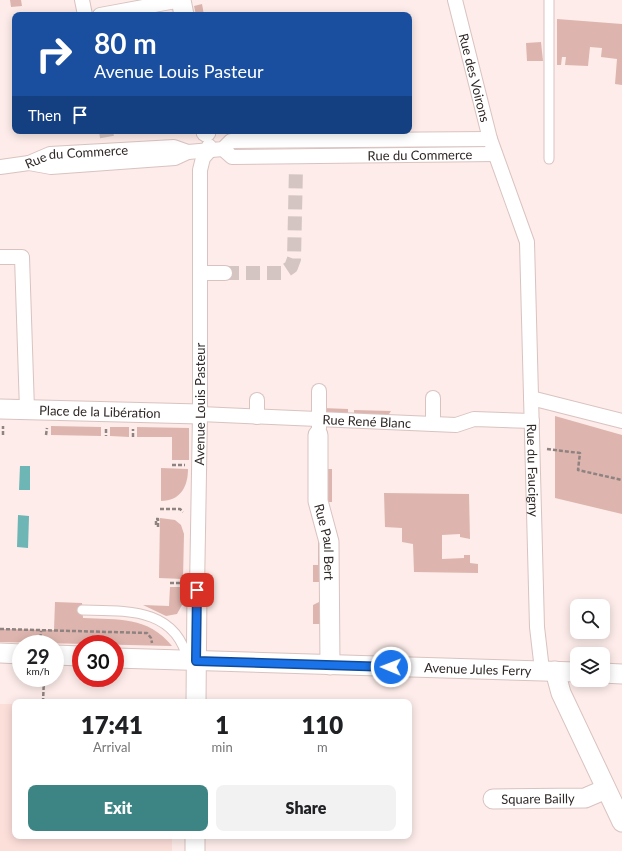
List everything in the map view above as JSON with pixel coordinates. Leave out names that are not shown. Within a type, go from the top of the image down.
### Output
[{"type":"street","points":[[82,0],[84,12]]},
{"type":"street","points":[[116,12],[181,0],[183,12]]},
{"type":"street","name":"Rue des Voirons","points":[[455,0],[490,139],[525,236],[528,270]]},
{"type":"street","points":[[208,134],[216,150]]},
{"type":"street","name":"Rue du Commerce","points":[[29,163],[51,167],[175,158],[188,152],[216,150],[231,141],[490,139]]},
{"type":"street","points":[[342,140],[344,156]]},
{"type":"street","name":"Rue du Commerce","points":[[29,163],[50,154],[109,144],[174,147],[188,152]]},
{"type":"street","name":"Rue du Commerce","points":[[216,150],[232,157],[296,162],[344,156],[495,154]]},
{"type":"street","name":"Avenue Louis Pasteur","points":[[196,699],[192,661],[197,590],[200,414],[200,170],[203,158],[216,150]]},
{"type":"street","points":[[0,167],[29,163]]},
{"type":"street","points":[[0,257],[22,257],[27,410]]},
{"type":"street","name":"Rue du Faucigny","points":[[528,270],[537,627],[543,670],[561,693],[622,822]]},
{"type":"street","points":[[200,273],[225,273]]},
{"type":"street","points":[[319,391],[319,427]]},
{"type":"street","points":[[433,398],[433,424]]},
{"type":"street","points":[[531,398],[622,421]]},
{"type":"street","points":[[257,400],[257,417]]},
{"type":"street","name":"Place de la Libération","points":[[0,409],[200,414]]},
{"type":"street","name":"Rue René Blanc","points":[[200,414],[257,417],[319,427],[433,424],[456,425],[474,419],[532,421]]},
{"type":"street","name":"Rue Paul Bert","points":[[319,427],[318,501],[329,538],[330,665]]},
{"type":"street","points":[[0,653],[12,654]]},
{"type":"street","name":"Avenue Jules Ferry","points":[[124,658],[570,672]]},
{"type":"street","points":[[610,673],[622,674]]},
{"type":"street","name":"Square Bailly","points":[[493,799],[585,798],[606,789]]},
{"type":"street","points":[[195,839],[195,851]]},
{"type":"lane","points":[[549,0],[549,158]]},
{"type":"lane","points":[[82,610],[127,611],[149,616],[167,626],[180,639],[192,661]]},
{"type":"path","points":[[532,448],[580,453],[578,470],[622,480]]},
{"type":"path","points":[[160,509],[180,510],[185,514],[198,515]]},
{"type":"path","points":[[156,525],[156,519],[158,519],[158,529]]},
{"type":"path","points":[[0,629],[147,633],[151,638],[152,659]]},
{"type":"path","points":[[41,630],[41,635]]},
{"type":"path","points":[[43,699],[44,687]]},
{"type":"shaded area","points":[[10,0],[21,0],[22,6],[11,7]]},
{"type":"shaded area","points":[[202,4],[203,12],[195,12],[194,6]]},
{"type":"shaded area","points":[[557,19],[622,24],[622,85],[615,84],[617,59],[601,57],[602,48],[590,47],[588,66],[565,65],[566,57],[562,57],[561,65],[557,65]]},
{"type":"shaded area","points":[[541,42],[543,61],[527,61],[526,43]]},
{"type":"shaded area","points":[[322,408],[348,409],[348,416],[322,415]]},
{"type":"shaded area","points":[[354,410],[391,411],[387,417],[354,416]]},
{"type":"shaded area","points":[[555,416],[622,435],[622,514],[555,498]]},
{"type":"shaded area","points":[[51,426],[101,427],[101,436],[51,435]]},
{"type":"shaded area","points":[[110,427],[129,427],[129,437],[110,436]]},
{"type":"shaded area","points":[[137,427],[189,428],[189,460],[172,460],[172,437],[137,437]]},
{"type":"shaded area","points":[[161,468],[188,469],[188,476],[182,492],[173,499],[161,501]]},
{"type":"shaded area","points":[[324,469],[332,469],[332,502],[324,502]]},
{"type":"shaded area","points":[[384,493],[469,494],[470,539],[460,537],[460,534],[442,535],[442,559],[464,558],[464,555],[470,555],[470,563],[478,564],[478,573],[414,572],[413,544],[402,542],[402,528],[385,527]]},
{"type":"shaded area","points":[[314,517],[324,537],[323,582],[313,582],[313,565],[318,565],[318,537],[314,525]]},
{"type":"shaded area","points":[[160,518],[175,520],[181,525],[184,534],[183,579],[159,578]]},
{"type":"shaded area","points":[[170,587],[182,587],[182,605],[177,614],[166,616],[143,605],[169,606]]},
{"type":"shaded area","points":[[319,589],[323,589],[323,624],[313,624],[313,605],[319,602]]},
{"type":"shaded area","points":[[55,602],[82,603],[83,618],[120,620],[143,624],[163,636],[172,646],[124,645],[124,635],[72,635],[72,644],[64,643],[64,635],[12,635],[12,642],[0,642],[0,629],[54,630]]},
{"type":"shaded area","points":[[0,704],[12,704],[12,839],[172,839],[172,851],[0,851]]},
{"type":"water","points":[[20,466],[30,466],[30,490],[19,490]]},
{"type":"water","points":[[18,515],[29,516],[28,548],[17,547]]},
{"type":"tunnel","points":[[225,273],[282,273],[291,267],[294,259],[296,168]]},
{"type":"route","points":[[197,590],[196,661],[391,667]]}]
